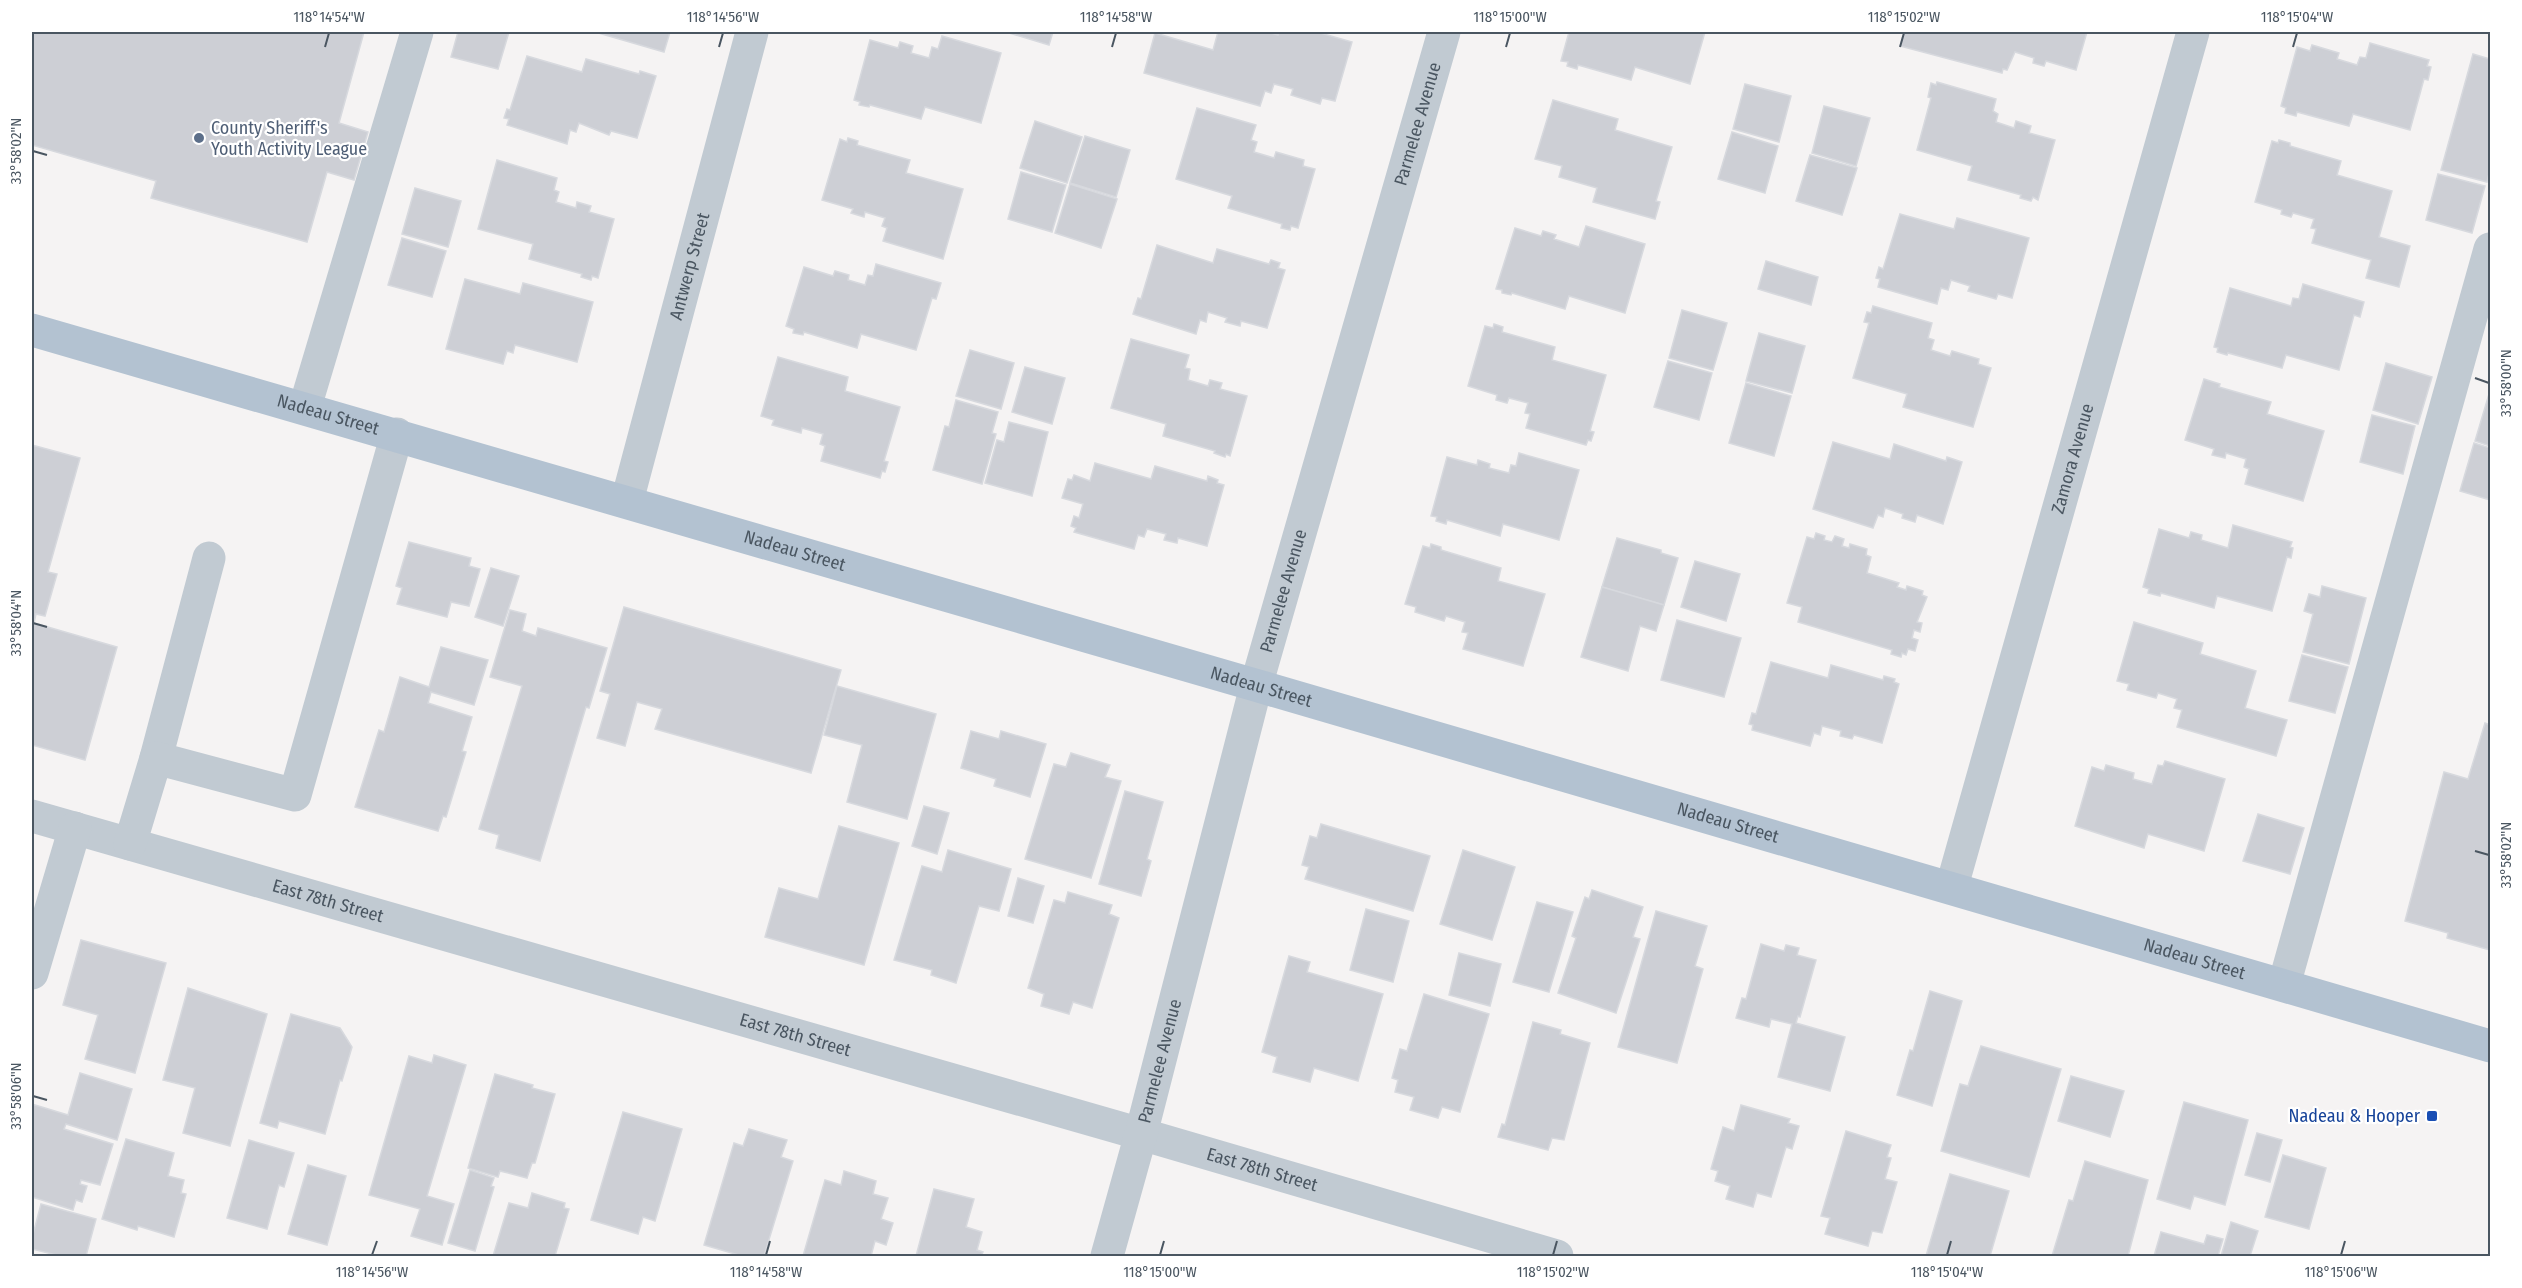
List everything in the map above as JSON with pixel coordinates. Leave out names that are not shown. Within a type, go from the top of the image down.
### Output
[{"type":"main road","name":"Nadeau Street","points":[[32,330],[305,407],[1256,686],[1952,886],[2490,1046]]},
{"type":"street","points":[[305,407],[417,32]]},
{"type":"street","name":"Antwerp Street","points":[[627,501],[752,32]]},
{"type":"street","name":"Parmelee Avenue","points":[[1107,1257],[1141,1134],[1256,686],[1444,32]]},
{"type":"street","name":"Zamora Avenue","points":[[1952,886],[2193,32]]},
{"type":"street","points":[[2284,985],[2490,249]]},
{"type":"street","points":[[156,758],[295,795],[397,434]]},
{"type":"street","points":[[130,844],[156,758],[209,558]]},
{"type":"street","name":"East 78th Street","points":[[32,816],[1141,1134],[1557,1257]]},
{"type":"street","points":[[32,973],[75,828]]},
{"type":"building","name":"County Sheriff's Youth Activity League","points":[[32,32],[364,32],[339,123],[368,132],[354,180],[327,172],[307,242],[151,198],[156,181],[32,145]]},
{"type":"building","points":[[458,32],[509,32],[498,69],[451,57]]},
{"type":"building","points":[[595,32],[670,32],[664,52]]},
{"type":"building","points":[[1006,32],[1053,32],[1049,45]]},
{"type":"building","points":[[1218,32],[1267,32],[1278,35],[1279,32],[1317,32],[1352,42],[1335,101],[1322,98],[1320,104],[1291,95],[1293,89],[1274,84],[1271,93],[1265,91],[1260,106],[1144,73],[1155,33],[1213,50]]},
{"type":"building","points":[[1569,32],[1705,32],[1690,84],[1635,67],[1631,80],[1578,65],[1577,69],[1567,66],[1568,62],[1561,61]]},
{"type":"building","points":[[1904,32],[2087,32],[2076,70],[2046,61],[2044,66],[2033,63],[2034,58],[2015,52],[2007,70],[2003,69],[2002,73],[1900,46]]},
{"type":"building","points":[[942,36],[1001,53],[981,123],[925,107],[921,119],[870,105],[869,107],[859,105],[860,102],[854,100],[870,40],[898,48],[900,42],[913,46],[911,53],[929,58],[932,47],[938,49]]},
{"type":"building","points":[[2370,43],[2429,60],[2427,66],[2431,67],[2428,80],[2424,79],[2410,130],[2353,114],[2349,126],[2297,112],[2296,116],[2285,113],[2286,108],[2281,106],[2297,47],[2310,51],[2312,45],[2339,53],[2337,59],[2357,65],[2360,57],[2366,58]]},
{"type":"building","points":[[2473,54],[2490,59],[2490,169],[2487,182],[2441,170]]},
{"type":"building","points":[[527,56],[582,72],[586,59],[639,74],[640,71],[656,76],[637,138],[611,131],[609,135],[579,123],[576,132],[570,130],[567,144],[507,125],[509,119],[504,118],[507,109],[510,110]]},
{"type":"building","points":[[1937,82],[1996,99],[1993,111],[1998,114],[1996,122],[2014,128],[2016,121],[2031,126],[2029,133],[2055,140],[2038,200],[2033,197],[2031,201],[2020,198],[2021,195],[1968,180],[1972,166],[1917,150],[1931,98],[1928,97],[1931,83],[1936,85]]},
{"type":"building","points":[[1745,84],[1791,96],[1779,142],[1733,129]]},
{"type":"building","points":[[1553,100],[1618,119],[1615,130],[1672,147],[1656,201],[1660,202],[1655,219],[1593,202],[1597,188],[1559,177],[1562,166],[1535,159]]},
{"type":"building","points":[[1824,106],[1870,118],[1856,166],[1812,153]]},
{"type":"building","points":[[1197,108],[1256,125],[1251,140],[1257,142],[1254,152],[1274,158],[1276,152],[1304,160],[1303,166],[1315,169],[1298,228],[1291,226],[1290,230],[1281,228],[1282,224],[1228,208],[1232,196],[1176,179]]},
{"type":"building","points":[[1035,121],[1082,137],[1067,183],[1020,168]]},
{"type":"building","points":[[1732,132],[1778,146],[1765,193],[1718,179]]},
{"type":"building","points":[[1085,136],[1130,150],[1116,197],[1070,183]]},
{"type":"building","points":[[848,138],[858,141],[857,145],[910,160],[906,173],[963,189],[943,259],[883,241],[887,228],[882,226],[885,218],[865,212],[864,217],[851,213],[853,209],[822,200],[840,139],[847,142]]},
{"type":"building","points":[[2279,140],[2290,143],[2290,146],[2341,161],[2337,175],[2392,191],[2379,237],[2410,246],[2399,287],[2366,278],[2371,260],[2312,243],[2316,229],[2311,228],[2314,219],[2293,213],[2291,217],[2281,214],[2282,210],[2255,202],[2272,141],[2278,143]]},
{"type":"building","points":[[1810,155],[1857,168],[1842,215],[1796,201]]},
{"type":"building","points":[[497,160],[557,178],[554,190],[559,192],[556,202],[576,208],[577,202],[591,206],[589,212],[614,219],[598,278],[592,276],[591,280],[581,277],[582,274],[529,259],[533,244],[478,229]]},
{"type":"building","points":[[1021,172],[1066,185],[1052,232],[1008,219]]},
{"type":"building","points":[[2438,174],[2485,186],[2472,233],[2426,220]]},
{"type":"building","points":[[1070,184],[1117,199],[1101,248],[1055,233]]},
{"type":"building","points":[[415,188],[461,201],[448,247],[402,234]]},
{"type":"building","points":[[1900,214],[1954,229],[1957,218],[2029,238],[2012,298],[1998,294],[1996,299],[1968,291],[1970,286],[1951,280],[1948,290],[1941,288],[1937,304],[1878,287],[1880,279],[1876,278],[1879,267],[1883,269]]},
{"type":"building","points":[[1586,226],[1645,244],[1625,313],[1569,296],[1565,309],[1512,293],[1511,295],[1502,293],[1502,290],[1496,289],[1515,228],[1541,236],[1543,231],[1556,235],[1554,239],[1579,247]]},
{"type":"building","points":[[402,238],[446,251],[432,297],[388,285]]},
{"type":"building","points":[[1157,245],[1213,263],[1217,249],[1269,264],[1271,260],[1280,263],[1278,268],[1285,270],[1267,328],[1241,321],[1240,326],[1225,322],[1227,318],[1208,312],[1206,322],[1200,320],[1196,334],[1133,314],[1138,298],[1141,299]]},
{"type":"building","points":[[1766,261],[1818,277],[1811,305],[1758,289]]},
{"type":"building","points":[[876,264],[941,283],[936,299],[932,298],[916,350],[861,334],[857,348],[804,332],[803,335],[793,333],[794,329],[786,326],[804,267],[833,276],[835,271],[849,275],[848,280],[865,285],[868,275],[873,276]]},
{"type":"building","points":[[465,279],[520,294],[523,283],[593,302],[577,362],[515,345],[513,353],[507,351],[503,364],[446,349]]},
{"type":"building","points":[[2303,284],[2364,302],[2360,317],[2354,315],[2339,370],[2286,355],[2282,368],[2217,352],[2218,348],[2214,347],[2230,288],[2291,306],[2293,298],[2299,299]]},
{"type":"building","points":[[1873,306],[1932,323],[1928,338],[1934,340],[1931,350],[1950,356],[1952,351],[1979,359],[1978,364],[1991,368],[1973,427],[1903,407],[1907,394],[1853,378],[1869,323],[1864,322],[1867,312],[1871,313]]},
{"type":"building","points":[[1682,310],[1727,323],[1713,370],[1669,358]]},
{"type":"building","points":[[1494,324],[1503,327],[1502,332],[1555,347],[1552,360],[1606,375],[1590,431],[1594,432],[1591,441],[1588,440],[1586,445],[1526,428],[1530,414],[1525,413],[1528,403],[1509,398],[1507,403],[1496,400],[1497,395],[1468,386],[1485,326],[1493,328]]},
{"type":"building","points":[[1759,333],[1805,346],[1792,393],[1746,381]]},
{"type":"building","points":[[1131,339],[1189,355],[1185,368],[1190,369],[1188,380],[1208,386],[1210,380],[1222,383],[1220,389],[1247,396],[1230,456],[1226,454],[1225,457],[1214,453],[1215,451],[1163,436],[1166,424],[1111,408]]},
{"type":"building","points":[[970,350],[1014,363],[1001,409],[956,396]]},
{"type":"building","points":[[778,357],[848,377],[845,391],[900,407],[884,461],[888,462],[880,478],[821,461],[825,446],[820,444],[823,434],[802,428],[801,433],[772,425],[774,420],[761,416]]},
{"type":"building","points":[[1668,361],[1712,373],[1699,420],[1654,407]]},
{"type":"building","points":[[2386,363],[2432,377],[2418,424],[2373,410]]},
{"type":"building","points":[[1025,367],[1065,378],[1052,424],[1012,412]]},
{"type":"building","points":[[2204,379],[2220,384],[2219,387],[2271,402],[2267,414],[2324,431],[2303,501],[2245,484],[2249,469],[2244,467],[2246,459],[2226,453],[2225,458],[2212,455],[2214,449],[2185,440]]},
{"type":"building","points":[[1746,383],[1791,396],[1774,456],[1729,443]]},
{"type":"building","points":[[2490,394],[2490,446],[2475,441]]},
{"type":"building","points":[[956,400],[998,412],[992,433],[996,434],[982,484],[933,470],[945,426],[949,427]]},
{"type":"building","points":[[2372,415],[2415,426],[2403,474],[2360,462]]},
{"type":"building","points":[[1009,422],[1048,432],[1032,496],[985,483],[997,440],[1004,442]]},
{"type":"building","points":[[1833,442],[1890,459],[1894,444],[1946,461],[1947,457],[1962,462],[1943,524],[1917,515],[1915,522],[1902,518],[1903,514],[1885,508],[1883,517],[1878,515],[1873,528],[1813,509]]},
{"type":"building","points":[[2474,443],[2490,448],[2490,500],[2460,491]]},
{"type":"building","points":[[32,445],[80,458],[48,572],[57,574],[45,616],[36,614],[34,623],[117,647],[85,760],[32,745]]},
{"type":"building","points":[[1519,453],[1579,470],[1559,540],[1503,524],[1500,536],[1447,520],[1446,524],[1436,521],[1437,517],[1431,516],[1447,457],[1477,465],[1478,460],[1490,464],[1489,468],[1509,473],[1511,465],[1516,466]]},
{"type":"building","points":[[1095,463],[1151,479],[1155,466],[1207,481],[1208,476],[1218,480],[1217,483],[1224,485],[1207,546],[1178,538],[1177,543],[1164,540],[1166,534],[1147,529],[1144,537],[1138,535],[1134,549],[1074,532],[1076,528],[1071,526],[1074,516],[1079,518],[1083,504],[1062,498],[1068,479],[1072,480],[1074,475],[1090,481]]},
{"type":"building","points":[[2233,525],[2292,542],[2291,558],[2287,557],[2272,611],[2217,596],[2214,608],[2161,593],[2160,596],[2148,593],[2149,589],[2143,587],[2159,529],[2189,538],[2191,532],[2202,535],[2201,540],[2228,548]]},
{"type":"building","points":[[1816,533],[1825,536],[1824,540],[1832,542],[1835,536],[1844,539],[1842,546],[1849,548],[1850,544],[1867,549],[1866,555],[1871,557],[1867,573],[1899,583],[1897,587],[1906,590],[1907,586],[1923,591],[1922,595],[1927,597],[1917,622],[1922,623],[1920,632],[1914,630],[1912,638],[1918,640],[1915,651],[1908,649],[1906,655],[1902,653],[1901,657],[1891,654],[1892,650],[1798,622],[1802,607],[1787,603],[1807,537],[1814,539]]},
{"type":"building","points":[[1617,538],[1661,550],[1661,553],[1678,558],[1664,605],[1602,587]]},
{"type":"building","points":[[409,542],[471,558],[469,566],[480,569],[469,606],[451,602],[447,617],[397,604],[402,588],[396,586]]},
{"type":"building","points":[[1431,544],[1441,547],[1441,550],[1501,568],[1498,581],[1545,594],[1523,666],[1463,649],[1468,633],[1462,632],[1465,622],[1446,616],[1444,621],[1415,612],[1416,607],[1405,604],[1423,546],[1430,548]]},
{"type":"building","points":[[1695,561],[1740,574],[1726,621],[1681,607]]},
{"type":"building","points":[[491,568],[519,576],[503,626],[475,617]]},
{"type":"building","points":[[2322,586],[2366,598],[2349,664],[2303,652],[2313,614],[2304,611],[2309,594],[2320,597]]},
{"type":"building","points":[[1602,587],[1664,605],[1656,631],[1640,626],[1628,671],[1581,657]]},
{"type":"building","points":[[624,607],[841,670],[811,773],[655,729],[662,709],[637,702],[625,746],[597,738],[610,694],[600,691]]},
{"type":"building","points":[[510,610],[526,614],[522,631],[536,636],[538,628],[607,648],[589,708],[586,707],[540,861],[496,848],[499,835],[479,829],[522,686],[490,677]]},
{"type":"building","points":[[1677,620],[1741,638],[1724,697],[1661,680]]},
{"type":"building","points":[[2134,622],[2203,643],[2200,654],[2256,671],[2245,708],[2287,720],[2276,756],[2177,727],[2182,710],[2174,708],[2177,699],[2158,693],[2156,698],[2127,690],[2129,684],[2117,681]]},
{"type":"building","points":[[441,647],[488,660],[474,705],[431,692],[428,703],[472,717],[462,751],[466,752],[446,817],[443,816],[438,831],[355,807],[379,730],[384,732],[400,677],[429,687]]},
{"type":"building","points":[[2302,655],[2348,667],[2335,713],[2289,701]]},
{"type":"building","points":[[1771,662],[1828,678],[1831,665],[1883,680],[1884,676],[1895,679],[1894,682],[1899,684],[1882,743],[1854,735],[1852,739],[1840,736],[1841,731],[1822,726],[1820,735],[1814,733],[1810,746],[1752,730],[1753,725],[1749,724],[1752,713],[1756,714]]},
{"type":"building","points":[[837,686],[936,714],[907,819],[847,802],[862,745],[824,735]]},
{"type":"building","points":[[2485,723],[2490,725],[2490,950],[2447,938],[2448,933],[2405,921],[2444,772],[2468,779]]},
{"type":"building","points":[[971,731],[999,739],[1001,731],[1046,744],[1030,797],[994,786],[996,779],[961,768]]},
{"type":"building","points":[[1071,753],[1110,765],[1105,777],[1121,781],[1091,878],[1025,859],[1054,764],[1066,767]]},
{"type":"building","points":[[2165,761],[2225,779],[2204,851],[2148,834],[2144,848],[2075,826],[2092,767],[2104,771],[2106,765],[2134,773],[2133,779],[2152,784],[2158,765],[2163,766]]},
{"type":"building","points":[[1125,791],[1163,802],[1147,859],[1151,861],[1141,896],[1099,884]]},
{"type":"building","points":[[924,806],[949,813],[937,854],[912,846]]},
{"type":"building","points":[[2258,814],[2304,828],[2290,874],[2243,861]]},
{"type":"building","points":[[1321,824],[1430,856],[1413,911],[1305,879],[1309,867],[1302,865],[1310,836],[1317,838]]},
{"type":"building","points":[[839,826],[899,843],[864,965],[765,937],[779,888],[818,899]]},
{"type":"building","points":[[948,850],[1011,869],[999,911],[979,906],[956,983],[931,975],[932,970],[894,960],[922,866],[942,872]]},
{"type":"building","points":[[1463,850],[1515,867],[1492,940],[1440,924]]},
{"type":"building","points":[[1018,878],[1044,886],[1033,923],[1008,916]]},
{"type":"building","points":[[1592,890],[1643,907],[1633,937],[1640,939],[1616,1013],[1558,993],[1576,938],[1572,936],[1585,897],[1589,899]]},
{"type":"building","points":[[1068,892],[1112,905],[1109,914],[1119,918],[1092,1008],[1073,1002],[1069,1014],[1041,1006],[1044,994],[1028,988],[1054,900],[1065,903]]},
{"type":"building","points":[[1537,902],[1573,912],[1549,992],[1513,982]]},
{"type":"building","points":[[1366,909],[1409,921],[1393,982],[1350,970]]},
{"type":"building","points":[[1656,911],[1707,926],[1695,966],[1703,969],[1677,1063],[1618,1047]]},
{"type":"building","points":[[81,940],[166,963],[135,1073],[85,1059],[98,1015],[63,1005]]},
{"type":"building","points":[[1761,944],[1784,951],[1786,945],[1799,948],[1797,955],[1816,960],[1800,1017],[1798,1016],[1796,1023],[1845,1037],[1830,1091],[1778,1077],[1792,1024],[1771,1019],[1769,1027],[1736,1018],[1742,998],[1746,999]]},
{"type":"building","points":[[1459,953],[1501,964],[1490,1006],[1449,995]]},
{"type":"building","points":[[1289,956],[1310,962],[1307,972],[1383,994],[1358,1081],[1314,1068],[1310,1082],[1273,1072],[1277,1057],[1262,1052]]},
{"type":"building","points":[[188,988],[267,1014],[230,1146],[183,1133],[195,1088],[163,1080]]},
{"type":"building","points":[[1930,991],[1962,1001],[1932,1106],[1897,1095],[1910,1050],[1913,1051]]},
{"type":"building","points":[[1424,994],[1489,1014],[1460,1112],[1442,1107],[1438,1118],[1410,1110],[1414,1097],[1395,1092],[1398,1080],[1392,1078],[1400,1049],[1407,1051]]},
{"type":"building","points":[[291,1014],[340,1028],[352,1047],[325,1134],[279,1121],[277,1128],[260,1123]]},
{"type":"building","points":[[1533,1022],[1561,1030],[1560,1034],[1590,1043],[1564,1140],[1552,1138],[1548,1150],[1498,1137],[1502,1124],[1505,1125]]},
{"type":"building","points":[[1981,1046],[2061,1069],[2029,1177],[1941,1151],[1960,1084],[1968,1086]]},
{"type":"building","points":[[434,1055],[466,1065],[427,1196],[454,1204],[442,1245],[411,1236],[420,1209],[369,1195],[409,1056],[432,1063]]},
{"type":"building","points":[[80,1073],[132,1089],[117,1140],[66,1124],[64,1129],[113,1144],[100,1185],[81,1180],[80,1184],[87,1186],[82,1202],[76,1200],[73,1210],[32,1197],[32,1104],[68,1115]]},
{"type":"building","points":[[495,1074],[555,1094],[535,1163],[532,1163],[527,1178],[500,1171],[498,1177],[468,1168]]},
{"type":"building","points":[[2071,1076],[2124,1091],[2110,1137],[2058,1121]]},
{"type":"building","points":[[2184,1102],[2248,1120],[2225,1205],[2194,1196],[2190,1209],[2157,1199]]},
{"type":"building","points":[[1741,1105],[1790,1119],[1788,1123],[1799,1126],[1792,1149],[1786,1147],[1771,1197],[1757,1193],[1753,1207],[1726,1199],[1730,1186],[1715,1181],[1718,1171],[1711,1169],[1723,1127],[1734,1131]]},
{"type":"building","points":[[623,1112],[682,1129],[655,1221],[643,1217],[638,1234],[591,1220]]},
{"type":"building","points":[[749,1129],[787,1140],[781,1157],[793,1161],[764,1256],[742,1256],[704,1245],[734,1143],[743,1146]]},
{"type":"building","points":[[1846,1131],[1891,1145],[1887,1157],[1891,1158],[1885,1179],[1897,1182],[1882,1233],[1872,1231],[1868,1246],[1825,1234],[1830,1218],[1821,1216]]},
{"type":"building","points":[[2257,1133],[2282,1140],[2270,1182],[2245,1175]]},
{"type":"building","points":[[126,1139],[174,1153],[168,1176],[184,1180],[181,1193],[186,1194],[174,1237],[138,1226],[137,1230],[102,1219]]},
{"type":"building","points":[[249,1140],[294,1153],[284,1187],[279,1185],[267,1229],[227,1218]]},
{"type":"building","points":[[2283,1155],[2326,1168],[2309,1229],[2265,1217]]},
{"type":"building","points":[[2085,1161],[2148,1180],[2128,1256],[2052,1256],[2069,1200],[2073,1201]]},
{"type":"building","points":[[308,1165],[346,1176],[327,1245],[288,1234]]},
{"type":"building","points":[[470,1170],[494,1178],[491,1186],[494,1187],[475,1251],[448,1243]]},
{"type":"building","points":[[844,1171],[876,1181],[873,1194],[888,1198],[881,1219],[893,1223],[886,1245],[875,1241],[871,1256],[803,1256],[825,1180],[841,1185]]},
{"type":"building","points":[[1950,1174],[2009,1191],[1990,1256],[1926,1256]]},
{"type":"building","points":[[934,1189],[974,1199],[966,1227],[982,1232],[977,1250],[983,1252],[981,1256],[916,1256]]},
{"type":"building","points":[[532,1193],[565,1203],[564,1208],[569,1209],[555,1256],[493,1256],[509,1203],[528,1208]]},
{"type":"building","points":[[41,1204],[96,1219],[86,1256],[60,1256],[32,1249],[32,1238]]},
{"type":"building","points":[[2231,1222],[2258,1231],[2250,1256],[2221,1256]]},
{"type":"building","points":[[2161,1232],[2204,1244],[2207,1235],[2223,1239],[2218,1256],[2154,1256]]},
{"type":"place","name":"County Sheriff's Youth Activity League","points":[[199,138]]},
{"type":"place","name":"Nadeau & Hooper","points":[[2432,1116]]}]
